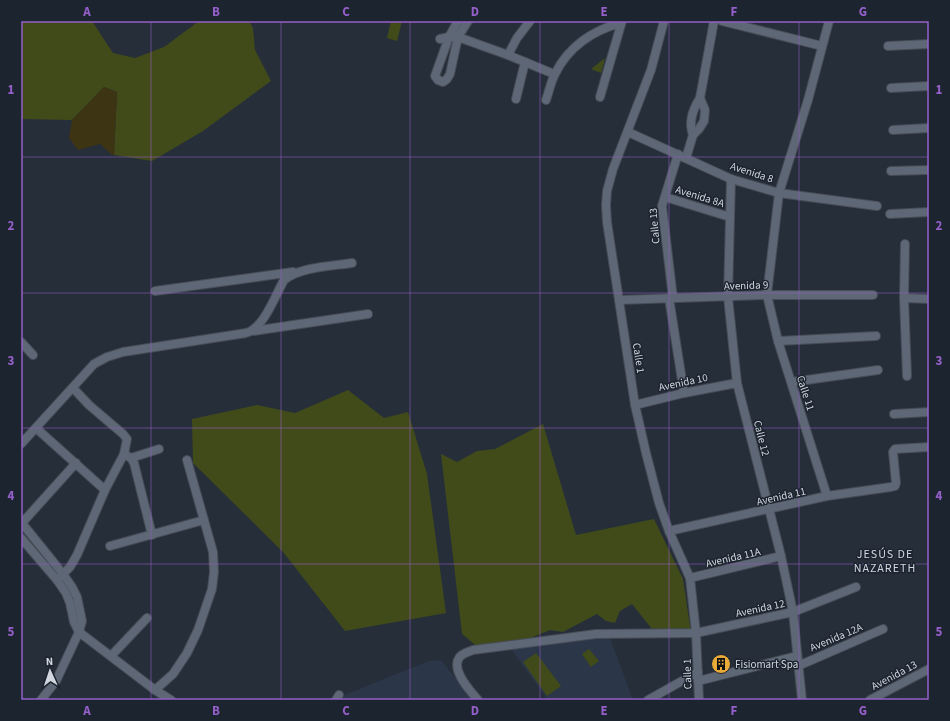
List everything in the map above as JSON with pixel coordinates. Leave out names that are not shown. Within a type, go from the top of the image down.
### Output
[{"type":"street","points":[[458,21],[444,38],[435,76],[438,80],[443,82],[447,80],[450,74],[458,37],[468,21]]},
{"type":"street","points":[[508,55],[517,38],[530,21]]},
{"type":"street","name":"Calle 1","points":[[664,21],[651,70],[613,169],[607,191],[606,205],[635,405],[656,495],[669,531],[690,578],[696,633],[699,700]]},
{"type":"street","points":[[693,135],[691,128],[692,119],[694,110],[700,98],[714,21]]},
{"type":"street","points":[[722,21],[822,46]]},
{"type":"street","points":[[767,295],[780,193],[808,100],[829,21]]},
{"type":"street","points":[[546,100],[554,74],[565,58],[581,42],[602,29],[622,22]]},
{"type":"street","points":[[600,97],[622,22]]},
{"type":"street","points":[[444,38],[458,37],[554,74]]},
{"type":"street","points":[[888,46],[929,44]]},
{"type":"street","points":[[516,98],[525,62]]},
{"type":"street","points":[[891,88],[929,86]]},
{"type":"street","points":[[686,158],[693,135],[701,126],[705,116],[705,110],[700,98]]},
{"type":"street","points":[[893,130],[929,128]]},
{"type":"street","name":"Avenida 8","points":[[628,132],[731,179],[780,193],[877,206]]},
{"type":"street","name":"Calle 13","points":[[678,154],[662,206],[671,298],[684,393]]},
{"type":"street","points":[[891,171],[929,170]]},
{"type":"street","name":"Calle 12","points":[[731,179],[728,297],[736,383],[794,612],[802,700]]},
{"type":"street","name":"Avenida 8A","points":[[665,197],[730,217]]},
{"type":"street","points":[[890,214],[929,212]]},
{"type":"street","points":[[905,244],[904,298],[907,376]]},
{"type":"street","points":[[155,291],[298,272],[352,263]]},
{"type":"street","points":[[253,331],[264,318],[284,280],[298,272]]},
{"type":"street","name":"Avenida 9","points":[[619,300],[767,295],[873,295]]},
{"type":"street","name":"Calle 11","points":[[767,295],[778,342],[792,382],[827,496]]},
{"type":"street","points":[[904,298],[929,299]]},
{"type":"street","points":[[21,444],[94,364],[115,354],[368,314]]},
{"type":"street","points":[[778,342],[876,336]]},
{"type":"street","points":[[21,342],[33,355]]},
{"type":"street","points":[[792,382],[878,370]]},
{"type":"street","name":"Avenida 10","points":[[635,405],[684,393],[736,383]]},
{"type":"street","points":[[60,577],[70,568],[105,490],[127,456],[127,439],[89,405],[73,388]]},
{"type":"street","points":[[894,414],[929,412]]},
{"type":"street","points":[[36,428],[105,490]]},
{"type":"street","name":"Avenida 11","points":[[669,531],[827,496],[895,486],[894,450],[897,448],[929,448]]},
{"type":"street","points":[[127,456],[159,449]]},
{"type":"street","points":[[127,456],[134,463],[152,535]]},
{"type":"street","points":[[155,690],[173,674],[187,654],[198,630],[212,589],[214,572],[213,552],[187,460]]},
{"type":"street","points":[[60,577],[22,522],[76,463]]},
{"type":"street","points":[[110,546],[204,520]]},
{"type":"street","points":[[21,538],[60,577],[77,597],[82,621],[79,632],[56,681],[41,700]]},
{"type":"street","name":"Avenida 11A","points":[[690,578],[781,556]]},
{"type":"street","name":"Avenida 12","points":[[478,700],[458,671],[457,665],[459,658],[473,650],[596,634],[696,633],[794,612],[856,587]]},
{"type":"street","points":[[111,656],[147,618]]},
{"type":"street","name":"Avenida 12A","points":[[798,666],[883,629]]},
{"type":"street","points":[[79,632],[155,690],[171,700]]},
{"type":"street","name":"Avenida 12A","points":[[648,700],[698,677],[797,656]]},
{"type":"street","name":"Avenida 13","points":[[870,700],[929,669]]},
{"type":"shaded area","points":[[609,636],[633,700],[548,700],[511,649],[571,639]]},
{"type":"shaded area","points":[[441,660],[473,700],[341,700],[345,695],[401,672],[429,661]]},
{"type":"green space","points":[[31,21],[92,21],[113,53],[135,58],[164,47],[199,21],[249,21],[253,28],[255,50],[271,81],[203,131],[152,161],[114,155],[117,92],[104,87],[72,120],[21,119],[21,23]]},
{"type":"green space","points":[[391,21],[402,21],[397,41],[387,38]]},
{"type":"green space","points":[[605,58],[601,73],[591,69]]},
{"type":"green space","points":[[348,390],[384,418],[408,412],[427,474],[446,613],[345,631],[283,552],[193,463],[192,419],[257,405],[295,413]]},
{"type":"green space","points":[[543,424],[576,535],[654,519],[683,579],[691,633],[652,629],[632,604],[620,611],[615,623],[606,621],[597,614],[563,632],[550,630],[516,644],[479,648],[462,634],[441,454],[457,462],[477,451],[495,449]]},
{"type":"green space","points":[[589,649],[599,661],[591,667],[582,654]]},
{"type":"green space","points":[[536,653],[561,686],[547,696],[523,662]]},
{"type":"sand","points":[[104,87],[117,92],[114,155],[100,144],[78,150],[69,138],[72,120]]},
{"type":"place","name":"Fisiomart Spa","points":[[721,664]]},
{"type":"district","name":"JESÚS DE NAZARETH","points":[[885,561]]}]
